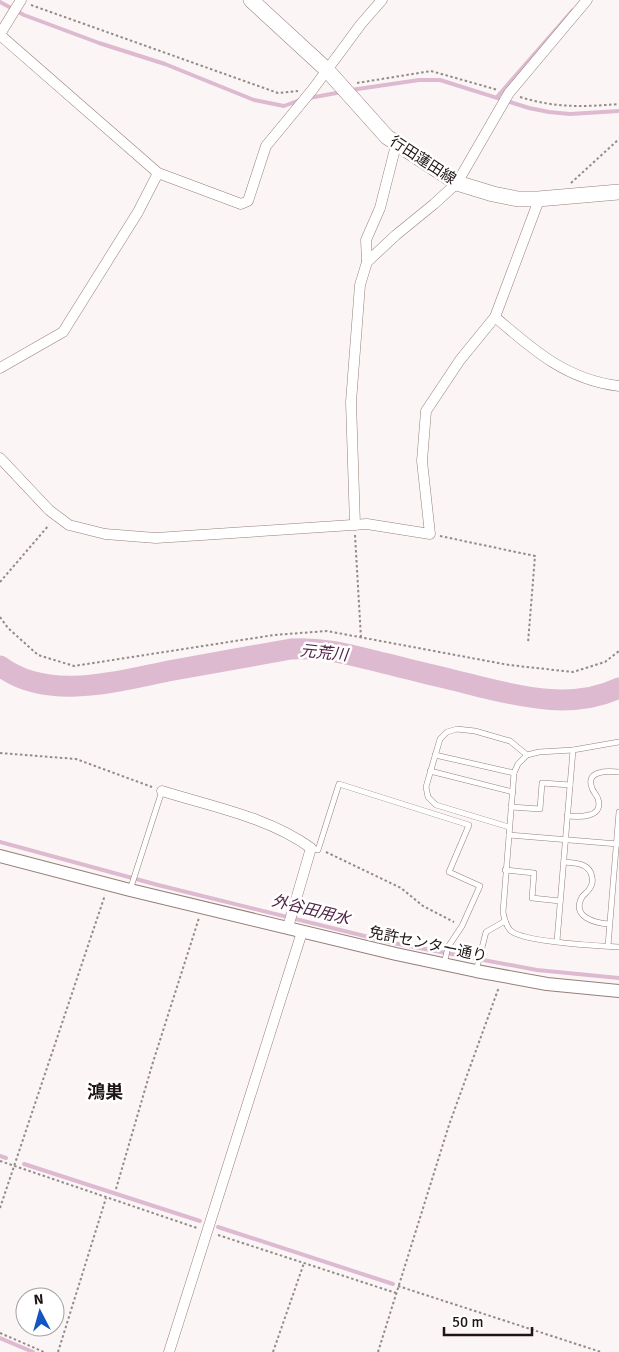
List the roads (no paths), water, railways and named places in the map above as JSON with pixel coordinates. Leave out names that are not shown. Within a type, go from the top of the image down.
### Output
[{"type":"main road","name":"行田蓮田線","points":[[251,0],[327,70],[386,137],[457,183],[493,194],[518,199],[619,192]]},
{"type":"street","points":[[20,2],[0,34],[158,174],[241,204],[248,201],[266,146],[313,89],[361,24],[382,0]]},
{"type":"street","points":[[367,262],[457,183],[509,93],[587,0]]},
{"type":"street","points":[[355,525],[352,402],[360,285],[367,262],[366,240],[380,208],[396,145]]},
{"type":"street","points":[[0,368],[63,332],[138,212],[158,174]]},
{"type":"street","points":[[0,458],[57,516],[69,525],[105,534],[156,538],[367,524],[430,534],[422,461],[426,411],[460,360],[495,316],[538,199]]},
{"type":"street","points":[[495,316],[529,347],[557,366],[582,378],[619,386]]},
{"type":"street","points":[[162,791],[267,823],[315,849],[288,927]]},
{"type":"street","name":"免許センター通り","points":[[0,856],[302,932],[476,971],[547,984],[619,991]]},
{"type":"street","points":[[169,1352],[302,932]]},
{"type":"lane","points":[[509,827],[436,805],[428,798],[426,787],[430,771],[440,739],[447,732],[457,729],[475,731],[510,741],[527,755]]},
{"type":"lane","points":[[619,742],[573,750],[539,752],[527,755],[518,764],[514,773],[502,912],[511,931],[518,935],[619,948]]},
{"type":"lane","points":[[557,941],[573,750]]},
{"type":"lane","points":[[435,754],[514,773]]},
{"type":"lane","points":[[430,771],[512,792]]},
{"type":"lane","points":[[568,816],[587,817],[594,814],[598,808],[599,800],[592,788],[592,780],[600,771],[619,772]]},
{"type":"lane","points":[[511,807],[540,809],[542,783],[570,785]]},
{"type":"lane","points":[[315,849],[338,784],[469,825],[448,872],[480,886],[462,926],[448,947],[444,964]]},
{"type":"lane","points":[[130,890],[162,791]]},
{"type":"lane","points":[[608,946],[618,844],[619,812]]},
{"type":"lane","points":[[509,835],[618,844]]},
{"type":"lane","points":[[564,862],[581,864],[589,869],[592,876],[590,890],[583,896],[580,904],[581,913],[593,923],[609,924]]},
{"type":"lane","points":[[505,870],[534,873],[532,898],[560,901]]},
{"type":"lane","points":[[476,971],[486,932],[505,921]]},
{"type":"waterway","points":[[0,2],[24,15],[99,43],[165,64],[254,100],[284,106],[300,100]]},
{"type":"waterway","points":[[497,97],[573,10]]},
{"type":"waterway","points":[[351,90],[419,80],[440,80],[529,108],[549,112],[570,114],[619,111]]},
{"type":"waterway","points":[[309,98],[342,92]]},
{"type":"waterway","name":"元荒川","points":[[0,666],[19,677],[40,684],[85,686],[291,649],[317,649],[352,655],[533,698],[568,700],[585,698],[619,688]]},
{"type":"waterway","name":"外谷田用水","points":[[0,842],[158,885],[393,943],[537,970],[619,978]]},
{"type":"waterway","points":[[0,1156],[6,1158]]},
{"type":"waterway","points":[[24,1164],[200,1221]]},
{"type":"waterway","points":[[218,1227],[393,1284]]},
{"type":"waterway","points":[[0,1338],[33,1352]]},
{"type":"district","name":"鴻巣","points":[[105,1092]]}]
